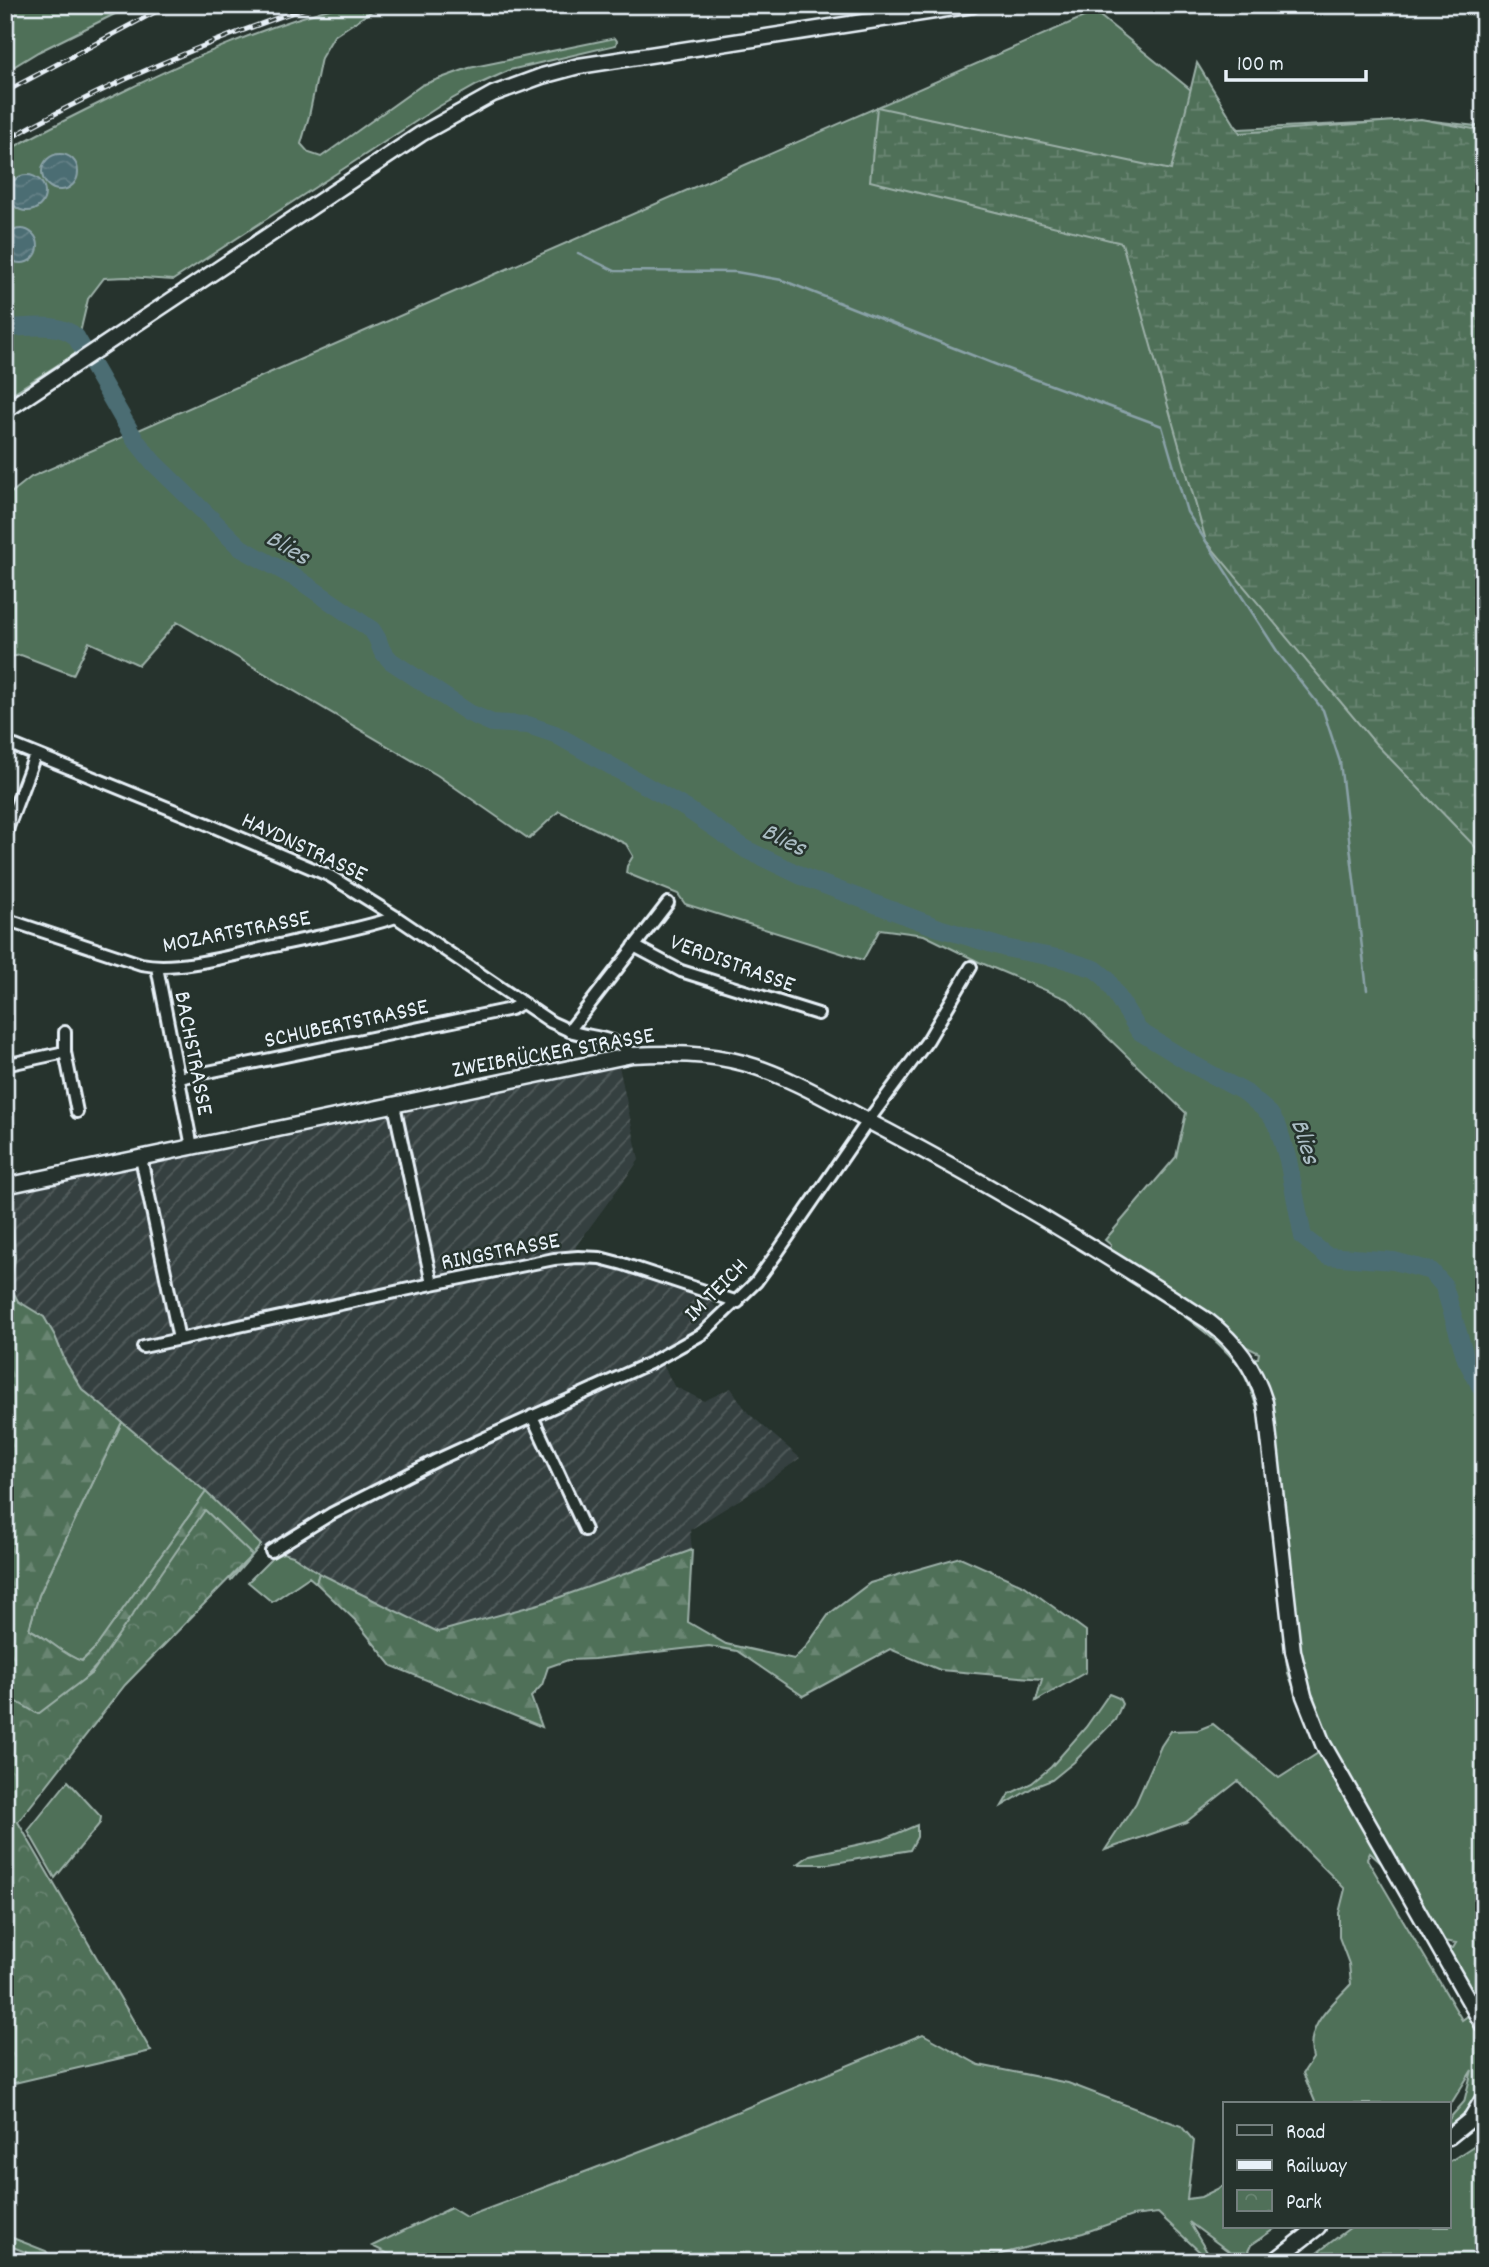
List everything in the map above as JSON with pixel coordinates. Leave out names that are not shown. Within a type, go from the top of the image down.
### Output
[{"type":"street","points":[[5,411],[421,134],[493,94],[542,75],[579,66],[973,5]]},
{"type":"street","name":"HAYDNSTRASSE","points":[[15,746],[310,866],[351,887],[522,1003],[569,1031],[614,1041],[632,1055]]},
{"type":"street","points":[[5,835],[35,755]]},
{"type":"street","points":[[569,1031],[668,902]]},
{"type":"street","name":"MOZARTSTRASSE","points":[[5,919],[141,964],[158,967],[359,928],[396,917]]},
{"type":"street","name":"VERDISTRASSE","points":[[634,946],[681,971],[818,1014]]},
{"type":"street","name":"BACHSTRASSE","points":[[158,967],[192,1147]]},
{"type":"street","name":"IM TEICH","points":[[271,1551],[363,1497],[485,1437],[679,1348],[702,1334],[756,1282],[928,1040],[971,967]]},
{"type":"street","name":"SCHUBERTSTRASSE","points":[[179,1078],[511,1009],[522,1003]]},
{"type":"street","points":[[65,1032],[65,1052],[77,1112]]},
{"type":"street","points":[[5,1065],[65,1052]]},
{"type":"street","name":"ZWEIBRÜCKER STRASSE","points":[[5,1186],[632,1055],[683,1054],[706,1055],[744,1063],[803,1088],[997,1190],[1110,1258],[1222,1332],[1255,1372],[1265,1402],[1289,1623],[1297,1674],[1304,1696],[1323,1744],[1484,2026]]},
{"type":"street","name":"RINGSTRASSE","points":[[394,1105],[432,1284]]},
{"type":"street","points":[[141,1158],[179,1339]]},
{"type":"street","name":"RINGSTRASSE","points":[[143,1347],[432,1284],[578,1256],[600,1258],[738,1302]]},
{"type":"street","points":[[532,1416],[585,1530]]},
{"type":"street","points":[[1450,2136],[1480,2111],[1484,2097]]},
{"type":"street","points":[[1273,2262],[1317,2228]]},
{"type":"shaded area","points":[[619,1066],[639,1160],[576,1246],[575,1263],[598,1263],[710,1300],[715,1307],[714,1315],[694,1333],[658,1355],[674,1386],[704,1401],[731,1388],[748,1413],[800,1458],[763,1485],[690,1530],[692,1550],[546,1602],[438,1632],[319,1573],[293,1556],[283,1553],[273,1557],[206,1492],[82,1389],[44,1317],[19,1301],[10,1286],[15,1257],[5,1221],[5,1195]]},
{"type":"green space","points":[[5,5],[133,5],[38,52],[5,72]]},
{"type":"green space","points":[[344,5],[381,5],[334,36],[321,58],[301,144],[309,153],[321,157],[422,85],[469,68],[615,38],[617,41],[616,45],[510,70],[477,85],[438,107],[173,280],[104,278],[88,299],[75,354],[5,398],[5,152],[91,107],[202,55],[286,22]]},
{"type":"green space","points":[[1095,12],[1239,129],[1424,120],[1484,127],[1484,2012],[1446,1947],[1453,1948],[1456,1943],[1443,1941],[1325,1739],[1301,1671],[1254,1362],[1259,1353],[1243,1345],[1229,1331],[1109,1252],[1111,1245],[1105,1240],[1176,1157],[1186,1113],[1069,1000],[979,962],[924,935],[880,929],[863,960],[685,904],[678,894],[626,873],[633,856],[626,844],[559,811],[529,839],[437,775],[177,622],[139,665],[89,642],[73,675],[21,655],[5,658],[5,498],[31,477]]},
{"type":"green space","points":[[1197,63],[1240,133],[1421,119],[1484,131],[1484,173],[1481,179],[1484,192],[1484,856],[1375,743],[1206,541],[1122,243],[870,181],[877,107],[1171,170]]},
{"type":"green space","points":[[5,1221],[13,1230],[15,1258],[10,1286],[18,1301],[44,1317],[82,1389],[122,1422],[39,1595],[29,1629],[82,1661],[96,1647],[206,1492],[261,1545],[231,1580],[211,1563],[113,1648],[5,1764]]},
{"type":"green space","points":[[1106,1262],[1203,1322],[1242,1359],[1257,1390],[1295,1680],[1393,1874],[1370,1853],[1367,1859],[1462,2020],[1472,2013],[1481,2045],[1482,2075],[1478,2089],[1462,2116],[1450,2127],[1450,2118],[1464,2102],[1472,2070],[1450,2105],[1450,2102],[1315,2102],[1303,2073],[1313,2058],[1312,2036],[1328,2008],[1351,1984],[1349,1964],[1339,1937],[1339,1913],[1345,1889],[1238,1781],[1186,1822],[1105,1850],[1136,1803],[1161,1746],[1171,1731],[1198,1730],[1213,1724],[1279,1778],[1318,1753],[1288,1673],[1259,1414],[1247,1381],[1237,1364],[1210,1336],[1178,1312],[1110,1269]]},
{"type":"green space","points":[[122,1422],[206,1492],[96,1648],[81,1661],[29,1629],[39,1595]]},
{"type":"green space","points":[[205,1510],[252,1555],[125,1685],[18,1822],[151,2051],[6,2085],[5,1695],[38,1714],[92,1673]]},
{"type":"green space","points":[[692,1550],[688,1622],[726,1644],[794,1659],[829,1614],[870,1583],[960,1557],[1025,1586],[1086,1631],[1086,1672],[1036,1701],[1042,1679],[940,1670],[890,1649],[803,1696],[737,1651],[709,1646],[568,1660],[548,1667],[542,1685],[531,1697],[542,1727],[392,1666],[355,1620],[316,1583],[319,1573],[438,1632],[546,1602]]},
{"type":"green space","points":[[283,1553],[293,1556],[319,1573],[316,1583],[309,1577],[272,1602],[248,1582],[273,1557]]},
{"type":"green space","points":[[1109,1694],[1119,1698],[1122,1704],[1115,1720],[1074,1762],[1052,1780],[1002,1806],[1009,1794],[1032,1783],[1051,1767],[1086,1727]]},
{"type":"green space","points":[[68,1781],[101,1817],[100,1823],[55,1878],[28,1831]]},
{"type":"green space","points":[[917,1825],[917,1837],[910,1850],[829,1864],[798,1864],[810,1855],[884,1839]]},
{"type":"green space","points":[[923,2034],[979,2065],[1068,2083],[1181,2126],[1194,2141],[1187,2199],[1201,2197],[1223,2186],[1223,2228],[1276,2228],[1251,2245],[1243,2262],[1189,2222],[1213,2262],[1187,2262],[1202,2254],[1158,2213],[1132,2216],[1083,2233],[1001,2254],[951,2262],[405,2262],[372,2246],[451,2208],[466,2217],[672,2139]]},
{"type":"green space","points":[[1484,2139],[1484,2262],[1305,2262],[1350,2228],[1450,2228],[1450,2161]]},
{"type":"green space","points":[[5,2235],[46,2251],[53,2260],[51,2262],[5,2244]]},
{"type":"water","points":[[60,154],[72,160],[78,172],[72,184],[60,190],[48,184],[42,172],[48,160]]},
{"type":"water","points":[[27,175],[39,181],[45,193],[39,205],[27,211],[15,205],[9,193],[15,181]]},
{"type":"water","points":[[21,229],[33,234],[38,246],[33,258],[21,263],[9,258],[4,246],[9,234]]},
{"type":"waterway","points":[[578,253],[615,271],[736,272],[782,280],[997,365],[1162,426],[1187,512],[1279,654],[1323,710],[1340,762],[1367,990]]},
{"type":"waterway","name":"Blies","points":[[5,328],[52,327],[76,337],[134,438],[153,462],[241,548],[298,579],[372,630],[382,651],[391,661],[469,713],[492,723],[528,725],[555,734],[687,809],[747,850],[806,878],[939,928],[1005,948],[1063,959],[1095,969],[1106,978],[1139,1031],[1246,1093],[1270,1114],[1278,1127],[1288,1160],[1303,1237],[1327,1256],[1394,1261],[1431,1271],[1444,1286],[1466,1359],[1484,1393]]},
{"type":"railway","points":[[5,92],[168,5]]},
{"type":"railway","points":[[5,141],[156,65],[314,5]]}]
